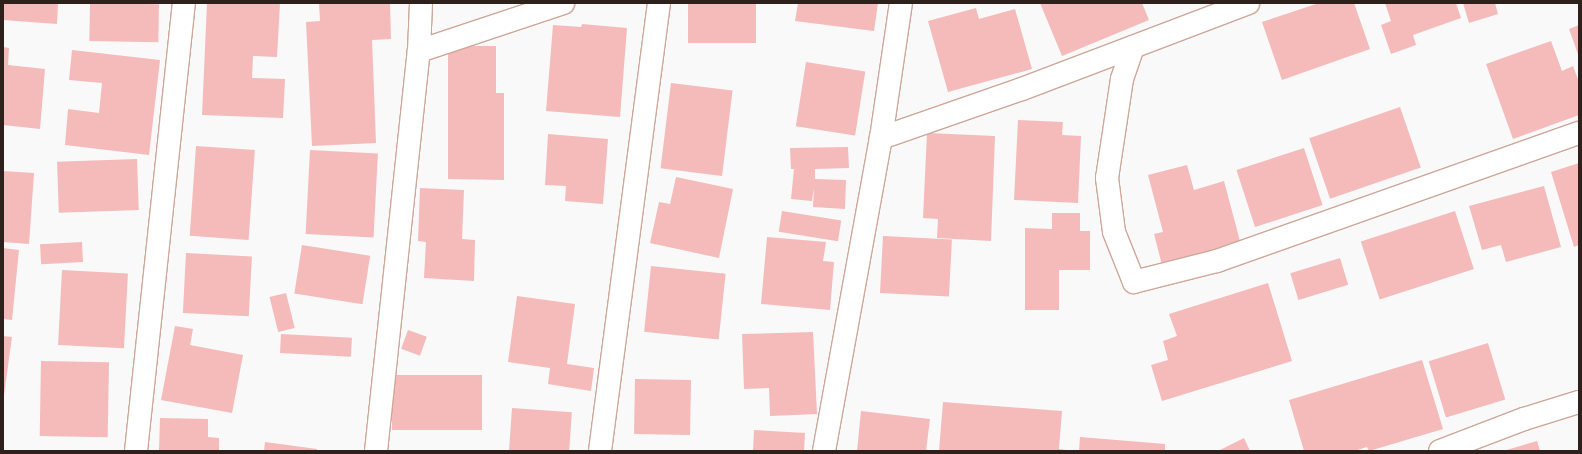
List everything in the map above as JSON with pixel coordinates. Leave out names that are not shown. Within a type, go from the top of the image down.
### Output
[{"type":"street","points":[[136,451],[184,3]]},
{"type":"street","points":[[376,451],[419,51],[421,3]]},
{"type":"street","points":[[419,51],[562,3]]},
{"type":"street","points":[[600,451],[659,3]]},
{"type":"street","points":[[824,451],[881,138],[901,3]]},
{"type":"street","points":[[881,138],[1022,89],[1248,3]]},
{"type":"street","points":[[1133,47],[1122,79],[1107,178],[1114,232],[1134,282],[1217,261],[1579,133]]},
{"type":"street","points":[[1440,451],[1579,402]]},
{"type":"building","points":[[3,3],[58,3],[57,24],[3,20]]},
{"type":"building","points":[[90,3],[159,4],[158,42],[89,41]]},
{"type":"building","points":[[207,3],[280,3],[277,57],[253,56],[252,78],[285,79],[283,118],[202,115]]},
{"type":"building","points":[[319,3],[390,3],[391,39],[372,40],[376,143],[312,146],[306,22],[320,21]]},
{"type":"building","points":[[688,3],[756,3],[756,43],[688,43]]},
{"type":"building","points":[[798,3],[878,3],[874,31],[795,21]]},
{"type":"building","points":[[1040,3],[1142,3],[1149,20],[1062,56]]},
{"type":"building","points":[[1319,3],[1354,3],[1370,49],[1282,80],[1262,22]]},
{"type":"building","points":[[1385,3],[1456,3],[1461,18],[1413,35],[1416,45],[1391,54],[1381,25],[1391,21]]},
{"type":"building","points":[[1463,3],[1495,3],[1498,14],[1469,23]]},
{"type":"building","points":[[976,8],[979,19],[1015,9],[1032,69],[948,92],[928,21]]},
{"type":"building","points":[[582,24],[627,28],[620,117],[546,111],[553,25],[581,27]]},
{"type":"building","points":[[1579,25],[1579,57],[1569,29]]},
{"type":"building","points":[[1551,41],[1562,71],[1573,66],[1579,82],[1579,115],[1513,139],[1486,64]]},
{"type":"building","points":[[448,46],[496,46],[496,93],[504,93],[504,180],[448,179]]},
{"type":"building","points":[[3,47],[9,48],[8,65],[45,69],[40,129],[3,125]]},
{"type":"building","points":[[72,50],[160,60],[149,155],[65,145],[68,109],[99,113],[102,83],[69,80]]},
{"type":"building","points":[[806,62],[865,71],[855,136],[796,126]]},
{"type":"building","points":[[671,83],[733,91],[722,176],[661,168]]},
{"type":"building","points":[[1400,107],[1421,168],[1330,199],[1309,138]]},
{"type":"building","points":[[1018,120],[1063,122],[1062,135],[1081,136],[1078,203],[1014,200]]},
{"type":"building","points":[[927,133],[995,136],[991,241],[937,238],[938,219],[923,218]]},
{"type":"building","points":[[548,134],[608,139],[603,204],[565,201],[566,186],[545,185]]},
{"type":"building","points":[[196,146],[255,150],[249,240],[190,236]]},
{"type":"building","points":[[848,147],[849,168],[815,169],[815,179],[846,180],[845,209],[813,207],[814,188],[812,201],[791,199],[794,169],[791,169],[790,148]]},
{"type":"building","points":[[1304,148],[1323,205],[1255,227],[1236,170]]},
{"type":"building","points":[[310,150],[378,154],[374,237],[306,234]]},
{"type":"building","points":[[137,159],[139,210],[59,213],[57,162]]},
{"type":"building","points":[[1579,163],[1579,245],[1574,247],[1551,172]]},
{"type":"building","points":[[1187,165],[1194,190],[1224,181],[1241,245],[1162,265],[1154,234],[1163,232],[1148,175]]},
{"type":"building","points":[[3,171],[34,173],[29,244],[3,242]]},
{"type":"building","points":[[676,177],[733,189],[719,258],[650,243],[659,202],[670,204]]},
{"type":"building","points":[[1544,186],[1561,247],[1506,262],[1501,245],[1482,250],[1469,206]]},
{"type":"building","points":[[420,188],[464,190],[462,239],[475,240],[474,281],[424,278],[426,242],[418,241]]},
{"type":"building","points":[[782,211],[841,220],[838,241],[779,232]]},
{"type":"building","points":[[1455,211],[1474,269],[1380,300],[1361,242]]},
{"type":"building","points":[[1052,213],[1080,213],[1080,231],[1090,231],[1090,270],[1059,270],[1059,310],[1025,310],[1025,228],[1052,229]]},
{"type":"building","points":[[883,236],[952,240],[949,297],[880,293]]},
{"type":"building","points":[[767,237],[826,242],[823,261],[834,262],[830,310],[761,304]]},
{"type":"building","points":[[82,242],[83,262],[41,264],[40,244]]},
{"type":"building","points":[[302,245],[370,256],[362,304],[294,293]]},
{"type":"building","points":[[3,248],[19,250],[12,320],[3,319]]},
{"type":"building","points":[[186,253],[252,256],[249,316],[183,313]]},
{"type":"building","points":[[1340,258],[1348,285],[1298,300],[1290,273]]},
{"type":"building","points":[[651,266],[726,274],[719,339],[644,332]]},
{"type":"building","points":[[62,270],[128,273],[124,348],[58,345]]},
{"type":"building","points":[[1268,283],[1292,361],[1162,401],[1151,365],[1168,360],[1163,341],[1177,336],[1169,314]]},
{"type":"building","points":[[286,293],[295,328],[278,332],[270,297]]},
{"type":"building","points":[[517,296],[575,304],[567,364],[594,368],[591,391],[548,384],[550,368],[508,362]]},
{"type":"building","points":[[175,326],[193,329],[190,345],[243,355],[232,413],[161,400]]},
{"type":"building","points":[[408,330],[427,337],[420,356],[401,349]]},
{"type":"building","points":[[813,332],[817,414],[770,416],[769,388],[744,389],[742,334]]},
{"type":"building","points":[[281,334],[352,338],[351,357],[280,353]]},
{"type":"building","points":[[3,336],[12,337],[4,395],[3,395]]},
{"type":"building","points":[[1488,343],[1505,399],[1446,418],[1429,361]]},
{"type":"building","points":[[1422,360],[1443,429],[1369,451],[1367,447],[1354,451],[1304,451],[1289,400]]},
{"type":"building","points":[[41,361],[109,362],[108,437],[40,436]]},
{"type":"building","points":[[392,375],[482,375],[482,430],[392,430]]},
{"type":"building","points":[[635,379],[691,380],[690,435],[634,434]]},
{"type":"building","points":[[943,402],[1062,411],[1059,449],[1074,451],[939,451]]},
{"type":"building","points":[[512,408],[572,412],[569,451],[509,451]]},
{"type":"building","points":[[861,411],[930,419],[926,451],[857,451]]},
{"type":"building","points":[[160,418],[208,419],[208,437],[219,438],[219,451],[159,451]]},
{"type":"building","points":[[754,430],[805,433],[804,451],[753,451]]},
{"type":"building","points":[[1080,437],[1165,444],[1165,451],[1079,451]]},
{"type":"building","points":[[1244,438],[1250,451],[1218,451]]},
{"type":"building","points":[[1537,441],[1540,451],[1503,451]]},
{"type":"building","points":[[265,442],[317,449],[316,451],[264,451]]}]
